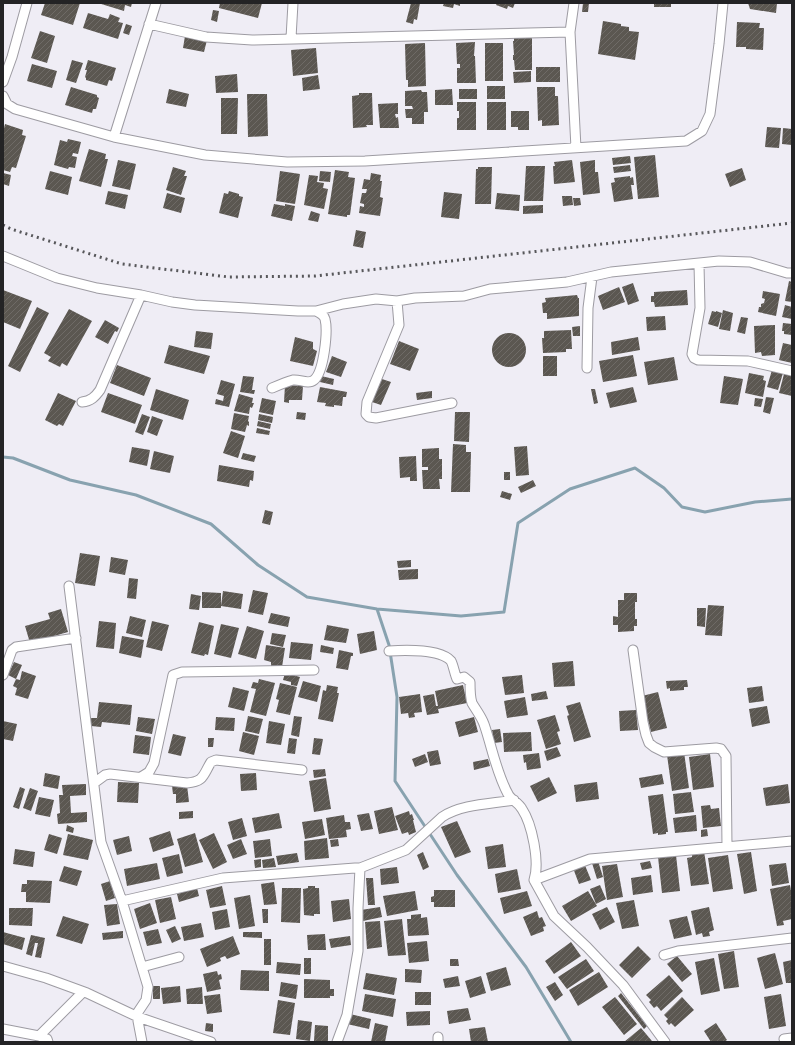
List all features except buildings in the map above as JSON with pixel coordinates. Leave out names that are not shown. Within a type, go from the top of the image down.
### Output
[{"type":"street","points":[[3,82],[28,3]]},
{"type":"street","points":[[114,137],[156,3]]},
{"type":"street","points":[[291,38],[293,3]]},
{"type":"street","points":[[574,3],[570,32],[576,148]]},
{"type":"street","points":[[3,96],[7,104],[15,110],[114,137],[205,155],[287,162],[365,161],[686,141],[702,131],[710,114],[720,44],[723,3]]},
{"type":"street","points":[[149,24],[206,37],[252,40],[570,32]]},
{"type":"street","points":[[3,256],[56,278],[97,288],[195,305],[298,312],[316,311],[343,304],[376,299],[397,301],[464,296],[490,289],[567,282],[602,274],[661,266],[699,264],[719,261],[750,262],[787,273],[792,273]]},
{"type":"street","points":[[699,264],[700,308],[692,354],[694,358],[698,360],[748,361],[792,371]]},
{"type":"street","points":[[588,368],[588,308],[592,277]]},
{"type":"street","points":[[82,402],[88,401],[95,397],[100,390],[141,295]]},
{"type":"street","points":[[397,301],[399,325],[367,402],[366,414],[369,417],[376,418],[452,403]]},
{"type":"street","points":[[272,388],[294,380],[308,383],[313,381],[320,372],[325,345],[326,322],[324,316],[316,311]]},
{"type":"street","points":[[70,586],[101,842],[122,901],[148,988],[148,995],[138,1012],[142,1042]]},
{"type":"street","points":[[3,675],[12,650],[16,647],[76,638]]},
{"type":"street","points":[[389,651],[410,650],[436,654],[450,660],[457,679],[464,677],[470,682],[472,702],[484,723],[500,776],[511,799],[521,807],[526,815],[534,837],[537,872],[534,880],[554,916],[588,947],[622,985],[665,1042]]},
{"type":"street","points":[[633,650],[643,722],[649,743],[664,752],[716,748],[724,752],[726,756],[727,846]]},
{"type":"street","points":[[141,777],[149,772],[154,764],[174,675],[182,672],[314,670]]},
{"type":"street","points":[[94,783],[105,775],[110,774],[193,783],[203,778],[211,762],[216,760],[302,770]]},
{"type":"street","points":[[122,901],[223,878],[360,868],[406,850],[442,817],[449,813],[462,808],[514,800]]},
{"type":"street","points":[[534,880],[590,859],[792,841]]},
{"type":"street","points":[[338,1042],[347,1015],[358,951],[360,868]]},
{"type":"street","points":[[664,955],[678,951],[792,938]]},
{"type":"street","points":[[142,968],[179,957]]},
{"type":"street","points":[[3,966],[46,978],[83,992],[138,1017],[211,1042]]},
{"type":"street","points":[[39,1036],[83,992]]},
{"type":"street","points":[[3,1029],[47,1038],[48,1042]]},
{"type":"waterway","points":[[3,457],[13,458],[70,480],[136,495],[211,524],[258,565],[307,597],[377,609],[461,616],[504,612],[518,523],[570,489],[635,468],[664,488],[682,507],[705,512],[755,502],[792,499]]},
{"type":"waterway","points":[[377,609],[389,645],[397,697],[395,781],[457,875],[526,967],[571,1042]]},
{"type":"railway","points":[[3,225],[11,229],[122,264],[229,277],[315,276],[792,223]]}]
